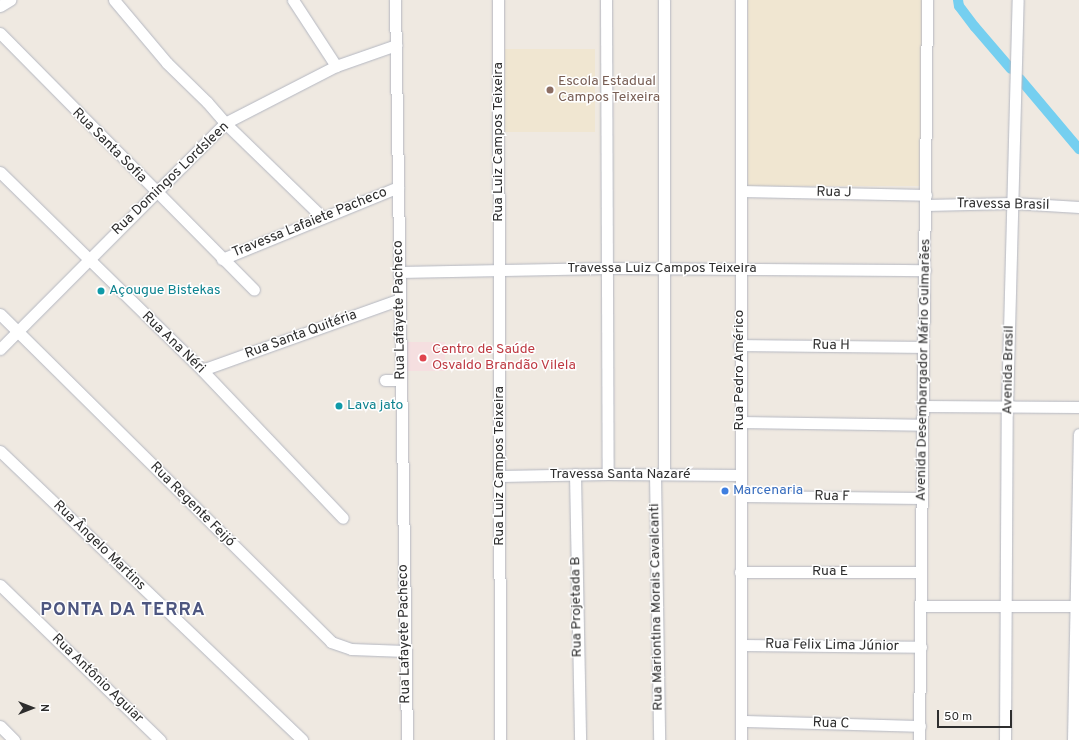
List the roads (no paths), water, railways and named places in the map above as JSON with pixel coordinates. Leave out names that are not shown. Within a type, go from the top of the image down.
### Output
[{"type":"street","points":[[0,6],[10,0]]},
{"type":"street","points":[[114,0],[162,58],[207,102],[225,123],[322,217]]},
{"type":"street","points":[[294,0],[336,66]]},
{"type":"street","name":"Rua Lafayete Pacheco","points":[[395,0],[407,740]]},
{"type":"street","name":"Rua Luiz Campos Teixeira","points":[[498,0],[500,740]]},
{"type":"street","points":[[606,0],[608,474]]},
{"type":"street","name":"Rua Mariontina Morais Cavalcanti","points":[[659,740],[659,474],[664,268],[664,0]]},
{"type":"street","name":"Rua Pedro Américo","points":[[741,0],[741,740]]},
{"type":"street","name":"Avenida Desembargador Mário Guimarães","points":[[919,740],[922,606],[922,406],[926,200],[927,0]]},
{"type":"street","name":"Avenida Brasil","points":[[1005,740],[1007,607],[1007,407],[1018,0]]},
{"type":"street","name":"Rua Santa Sofia","points":[[0,33],[156,193],[254,290]]},
{"type":"street","name":"Rua Domingos Lordsleen","points":[[0,349],[225,123],[336,66],[396,45]]},
{"type":"street","name":"Rua Ana Néri","points":[[0,172],[88,261],[202,370],[343,518]]},
{"type":"street","name":"Travessa Lafaiete Pacheco","points":[[222,259],[398,187]]},
{"type":"street","name":"Rua J","points":[[741,192],[926,200]]},
{"type":"street","name":"Travessa Brasil","points":[[926,200],[1079,207]]},
{"type":"street","name":"Travessa Luiz Campos Teixeira","points":[[399,272],[608,268],[925,270]]},
{"type":"street","name":"Rua Santa Quitéria","points":[[202,370],[400,299]]},
{"type":"street","name":"Rua Regente Feijó","points":[[0,314],[331,642],[351,649],[405,651]]},
{"type":"street","name":"Rua H","points":[[740,345],[923,347]]},
{"type":"street","points":[[385,380],[401,380]]},
{"type":"street","points":[[922,406],[1079,407]]},
{"type":"street","points":[[740,422],[922,425]]},
{"type":"street","points":[[1073,740],[1077,696],[1076,606],[1079,434]]},
{"type":"street","name":"Rua Ângelo Martins","points":[[0,451],[302,740]]},
{"type":"street","name":"Travessa Santa Nazaré","points":[[500,476],[575,474],[741,475]]},
{"type":"street","name":"Rua Projetada B","points":[[575,474],[580,740]]},
{"type":"street","name":"Rua F","points":[[742,496],[922,498]]},
{"type":"street","name":"Rua E","points":[[740,572],[921,572]]},
{"type":"street","name":"Rua Antônio Aguiar","points":[[0,585],[160,740]]},
{"type":"street","points":[[922,606],[1076,606]]},
{"type":"street","name":"Rua Felix Lima Júnior","points":[[742,645],[921,647]]},
{"type":"street","name":"Rua C","points":[[742,721],[920,726]]},
{"type":"street","points":[[0,726],[14,740]]},
{"type":"waterway","points":[[958,0],[959,6],[975,27],[1011,69]]},
{"type":"waterway","points":[[1020,79],[1079,149]]},
{"type":"place","name":"Escola Estadual Campos Teixeira","points":[[550,90]]},
{"type":"place","name":"Açougue Bistekas","points":[[101,291]]},
{"type":"place","name":"Centro de Saúde Osvaldo Brandão Vilela","points":[[423,358]]},
{"type":"place","name":"Lava jato","points":[[339,406]]},
{"type":"place","name":"Marcenaria","points":[[725,491]]},
{"type":"district","name":"PONTA DA TERRA","points":[[123,611]]}]
